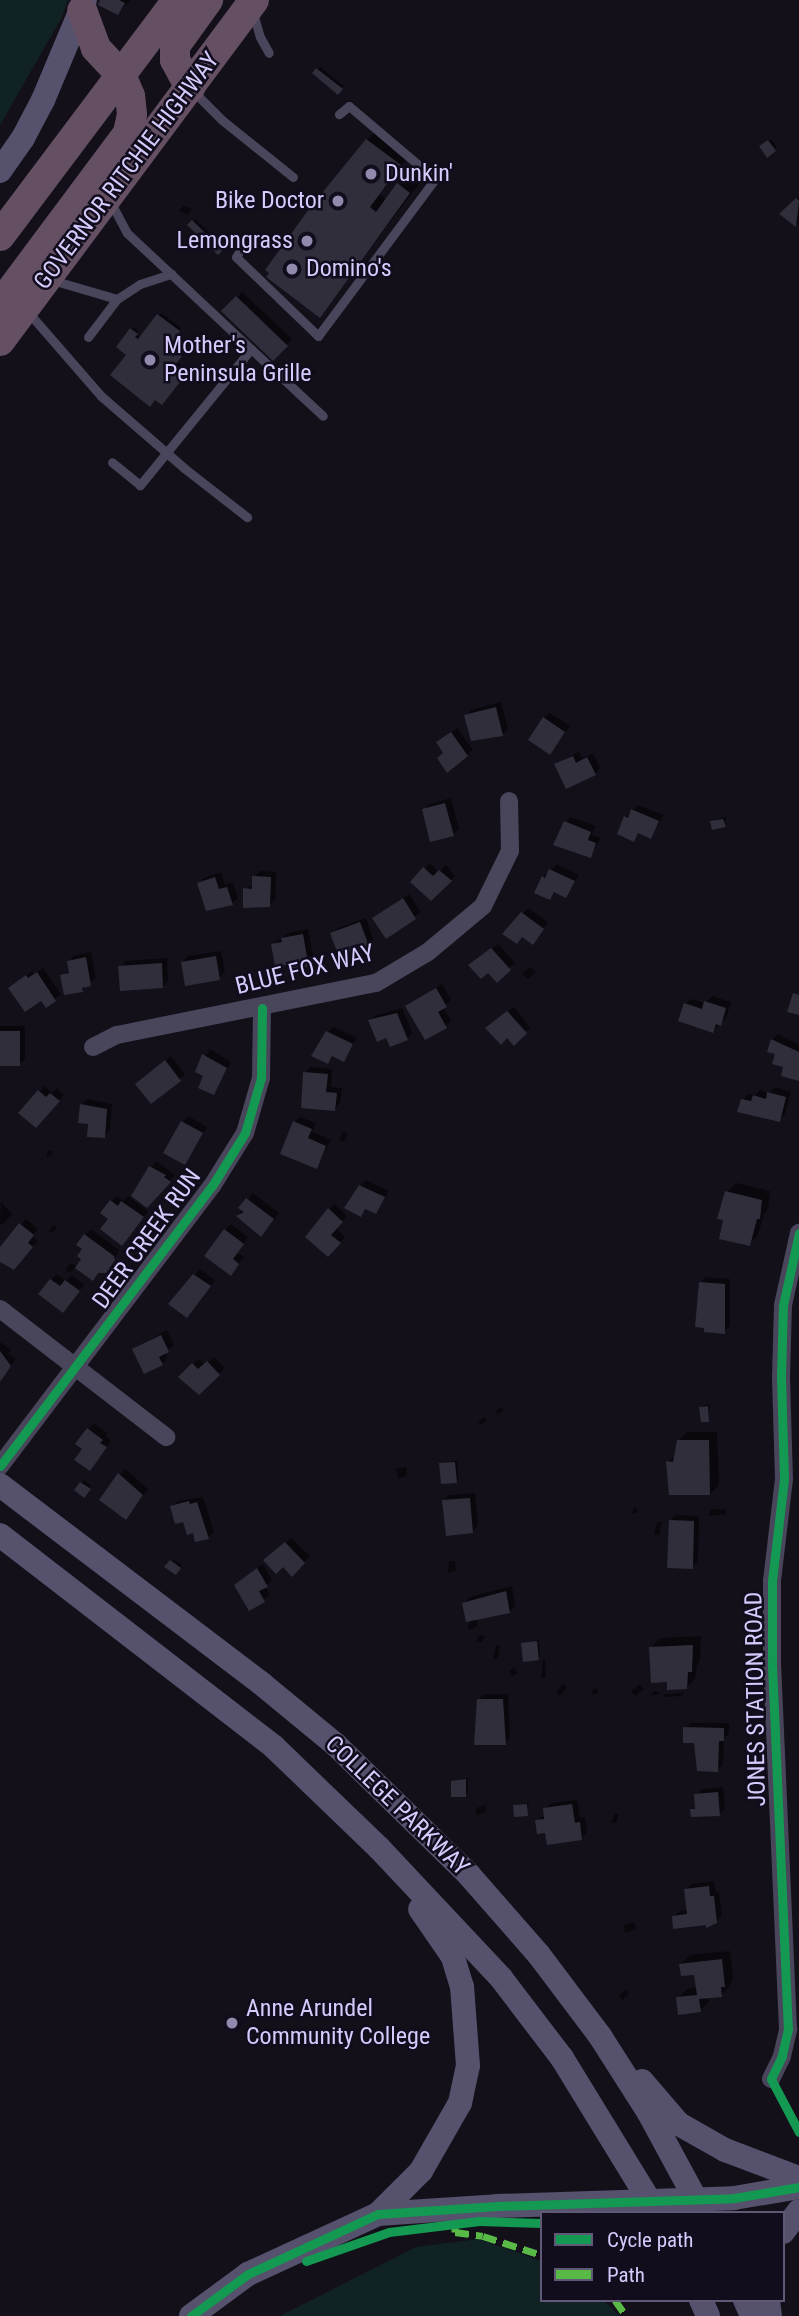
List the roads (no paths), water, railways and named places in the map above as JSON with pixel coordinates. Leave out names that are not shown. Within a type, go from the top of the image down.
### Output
[{"type":"highway","points":[[0,236],[177,0]]},
{"type":"highway","points":[[190,88],[175,60],[175,46],[208,0]]},
{"type":"highway","name":"GOVERNOR RITCHIE HIGHWAY","points":[[0,341],[12,307],[47,278],[252,2]]},
{"type":"highway","points":[[12,307],[128,133],[132,114],[130,96],[121,75],[96,48],[84,5]]},
{"type":"main road","points":[[0,171],[23,138],[43,100],[84,5]]},
{"type":"main road","name":"COLLEGE PARKWAY","points":[[0,1485],[262,1684],[336,1745],[469,1875],[539,1955],[600,2036],[649,2113],[699,2206]]},
{"type":"main road","name":"COLLEGE PARKWAY","points":[[0,1535],[274,1747],[379,1848],[501,1978],[562,2058],[654,2208]]},
{"type":"main road","points":[[191,2316],[248,2274],[378,2214],[421,2171],[460,2103],[468,2066],[462,1987],[453,1957],[379,1848]]},
{"type":"main road","points":[[600,2036],[679,2124],[725,2150],[799,2178]]},
{"type":"main road","points":[[378,2214],[699,2206],[799,2187]]},
{"type":"main road","points":[[785,2229],[799,2211]]},
{"type":"street","name":"BLUE FOX WAY","points":[[93,1047],[117,1035],[376,983],[438,946],[483,906],[510,851],[509,801]]},
{"type":"street","name":"DEER CREEK RUN","points":[[0,1466],[213,1184],[245,1133],[261,1078],[262,1008]]},
{"type":"street","name":"JONES STATION ROAD","points":[[771,2079],[782,2056],[788,2028],[772,1665],[772,1581],[784,1479],[781,1377],[783,1305],[799,1233]]},
{"type":"street","points":[[0,1309],[166,1437]]},
{"type":"lane","points":[[252,2],[260,37],[270,53]]},
{"type":"lane","points":[[190,88],[222,120],[293,177]]},
{"type":"lane","points":[[241,249],[236,257],[318,336],[435,179],[349,106],[339,114]]},
{"type":"lane","points":[[108,197],[127,233],[323,416]]},
{"type":"lane","points":[[88,337],[117,299],[140,284],[171,274]]},
{"type":"lane","points":[[47,278],[117,299]]},
{"type":"lane","points":[[12,307],[101,396],[167,454],[247,517]]},
{"type":"lane","points":[[112,462],[140,485],[251,349]]},
{"type":"place","name":"Dunkin'","points":[[371,174]]},
{"type":"place","name":"Bike Doctor","points":[[338,201]]},
{"type":"place","name":"Lemongrass","points":[[307,241]]},
{"type":"place","name":"Domino's","points":[[292,269]]},
{"type":"place","name":"Mother's Peninsula Grille","points":[[150,360]]},
{"type":"place","name":"Anne Arundel Community College","points":[[232,2023]]}]
